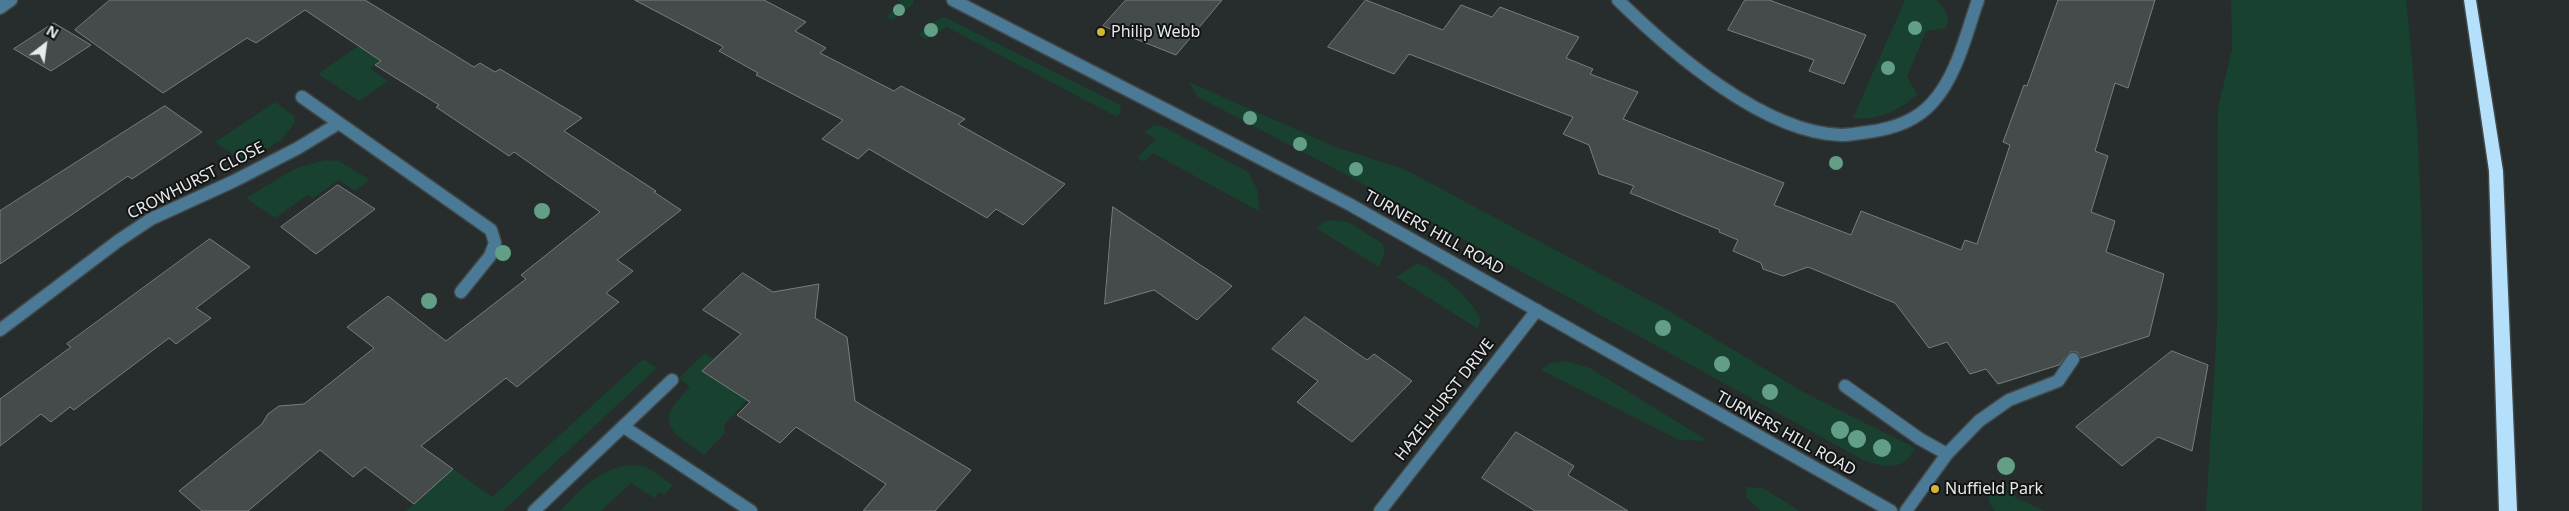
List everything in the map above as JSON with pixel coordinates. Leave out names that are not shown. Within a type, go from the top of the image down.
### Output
[{"type":"highway","points":[[2470,0],[2496,171],[2508,511]]},
{"type":"street","points":[[0,8],[12,0]]},
{"type":"street","name":"TURNERS HILL ROAD","points":[[953,0],[1349,204],[1891,511]]},
{"type":"street","points":[[1618,0],[1677,56],[1715,84],[1755,107],[1802,127],[1841,135],[1886,131],[1916,118],[1936,99],[1946,82],[1978,0]]},
{"type":"street","points":[[302,97],[468,211],[492,230],[495,243],[490,256],[461,292]]},
{"type":"street","name":"CROWHURST CLOSE","points":[[0,330],[118,241],[151,219],[234,181],[298,148],[339,123]]},
{"type":"street","name":"HAZELHURST DRIVE","points":[[1380,511],[1537,310]]},
{"type":"street","points":[[1906,511],[1947,454],[1979,421],[2009,400],[2058,381],[2073,359]]},
{"type":"street","points":[[534,511],[672,380]]},
{"type":"street","points":[[1845,386],[1920,439],[1947,454]]},
{"type":"street","points":[[624,427],[751,511]]},
{"type":"green space","points":[[898,0],[913,0],[913,4],[893,20],[886,17],[901,2]]},
{"type":"green space","points":[[1905,0],[1936,0],[1944,9],[1948,19],[1946,28],[1926,31],[1907,77],[1917,94],[1903,106],[1888,114],[1871,118],[1853,118]]},
{"type":"green space","points":[[2231,0],[2406,0],[2417,127],[2420,191],[2423,319],[2422,511],[2206,511],[2217,325],[2218,108],[2232,49]]},
{"type":"green space","points":[[944,17],[1120,105],[1121,111],[1117,117],[947,27],[926,39],[918,35],[933,22]]},
{"type":"green space","points":[[358,46],[381,61],[370,68],[388,81],[359,101],[318,74]]},
{"type":"green space","points":[[1189,82],[1338,148],[1404,169],[1664,308],[1805,393],[1915,448],[1911,456],[1894,466],[1865,461],[1343,173],[1198,97]]},
{"type":"green space","points":[[275,102],[294,116],[295,123],[281,140],[248,160],[238,158],[215,142]]},
{"type":"green space","points":[[1154,125],[1166,128],[1248,172],[1257,189],[1260,212],[1153,153],[1144,162],[1137,158],[1156,139],[1144,132]]},
{"type":"green space","points":[[325,160],[339,161],[370,180],[355,191],[339,180],[313,198],[307,195],[275,218],[246,198],[296,168]]},
{"type":"green space","points":[[1325,221],[1348,222],[1382,243],[1385,250],[1379,267],[1316,228]]},
{"type":"green space","points":[[1418,263],[1446,280],[1462,294],[1481,319],[1478,329],[1396,277]]},
{"type":"green space","points":[[705,353],[714,359],[702,371],[747,400],[724,425],[725,433],[704,455],[674,432],[670,425],[669,417],[679,399],[690,387],[679,378]]},
{"type":"green space","points":[[643,359],[657,368],[503,511],[406,511],[453,469],[492,497]]},
{"type":"green space","points":[[1565,361],[1590,368],[1708,441],[1679,440],[1541,370],[1550,363]]},
{"type":"green space","points":[[629,465],[645,466],[673,485],[664,495],[660,492],[654,498],[631,483],[601,511],[560,511],[583,488],[599,476],[608,471]]},
{"type":"green space","points":[[1984,482],[2044,511],[1995,511],[1990,504]]},
{"type":"green space","points":[[1746,487],[1763,488],[1800,511],[1761,511],[1747,498]]},
{"type":"building","points":[[110,0],[365,0],[474,67],[480,63],[495,72],[500,69],[582,118],[564,131],[656,191],[654,192],[681,210],[617,260],[633,271],[606,293],[619,302],[517,387],[506,378],[421,446],[453,469],[414,504],[365,467],[353,477],[320,450],[248,511],[202,511],[179,491],[262,424],[268,414],[279,406],[304,404],[374,348],[347,327],[388,296],[446,341],[526,279],[521,275],[600,212],[514,152],[509,156],[436,107],[439,105],[375,65],[381,61],[305,10],[256,43],[247,38],[163,93],[75,30]]},
{"type":"building","points":[[635,0],[764,0],[806,22],[795,31],[826,48],[820,53],[894,91],[901,86],[965,119],[958,124],[1065,184],[1023,225],[996,209],[987,218],[869,149],[858,159],[822,139],[843,120],[756,75],[758,73],[719,51],[723,47]]},
{"type":"building","points":[[1126,0],[1222,0],[1176,55],[1103,26]]},
{"type":"building","points":[[1366,0],[1443,30],[1461,5],[1492,17],[1500,7],[1579,37],[1566,58],[1593,69],[1590,74],[1638,92],[1623,119],[1784,183],[1774,205],[1851,235],[1861,211],[1961,250],[1965,240],[1977,244],[2010,145],[2003,142],[2024,85],[2027,86],[2058,0],[2155,0],[2128,88],[2115,83],[2095,151],[2108,156],[2091,212],[2115,221],[2106,252],[2164,274],[2149,336],[2081,358],[2077,352],[2070,352],[2059,365],[1998,384],[1986,369],[1970,374],[1947,342],[1929,348],[1895,303],[1808,267],[1783,276],[1763,269],[1761,263],[1733,251],[1738,240],[1719,232],[1720,230],[1630,193],[1634,186],[1599,174],[1589,145],[1563,134],[1573,117],[1409,54],[1394,74],[1328,47]]},
{"type":"building","points":[[1745,0],[1769,0],[1866,35],[1844,84],[1809,71],[1814,60],[1728,30]]},
{"type":"building","points":[[54,23],[91,45],[51,71],[14,49]]},
{"type":"building","points":[[165,106],[202,132],[132,179],[128,176],[0,264],[0,211]]},
{"type":"building","points":[[338,185],[375,209],[316,254],[281,227]]},
{"type":"building","points":[[1113,207],[1232,286],[1197,320],[1154,290],[1105,304]]},
{"type":"building","points":[[210,239],[250,267],[196,308],[211,318],[176,344],[169,338],[74,410],[70,407],[51,422],[41,414],[0,446],[0,399],[71,347],[67,344]]},
{"type":"building","points":[[743,273],[773,292],[819,284],[815,318],[847,337],[855,401],[971,470],[935,511],[863,511],[886,484],[796,427],[780,443],[737,415],[750,402],[702,371],[741,334],[703,310]]},
{"type":"building","points":[[1305,317],[1367,360],[1374,354],[1412,381],[1352,442],[1297,402],[1318,381],[1272,349]]},
{"type":"building","points":[[2172,351],[2208,365],[2192,451],[2158,437],[2122,466],[2076,427]]},
{"type":"building","points":[[1516,432],[1574,466],[1568,475],[1628,511],[1535,511],[1482,478]]},
{"type":"place","name":"Philip Webb","points":[[1101,32]]},
{"type":"place","name":"Nuffield Park","points":[[1935,489]]}]
